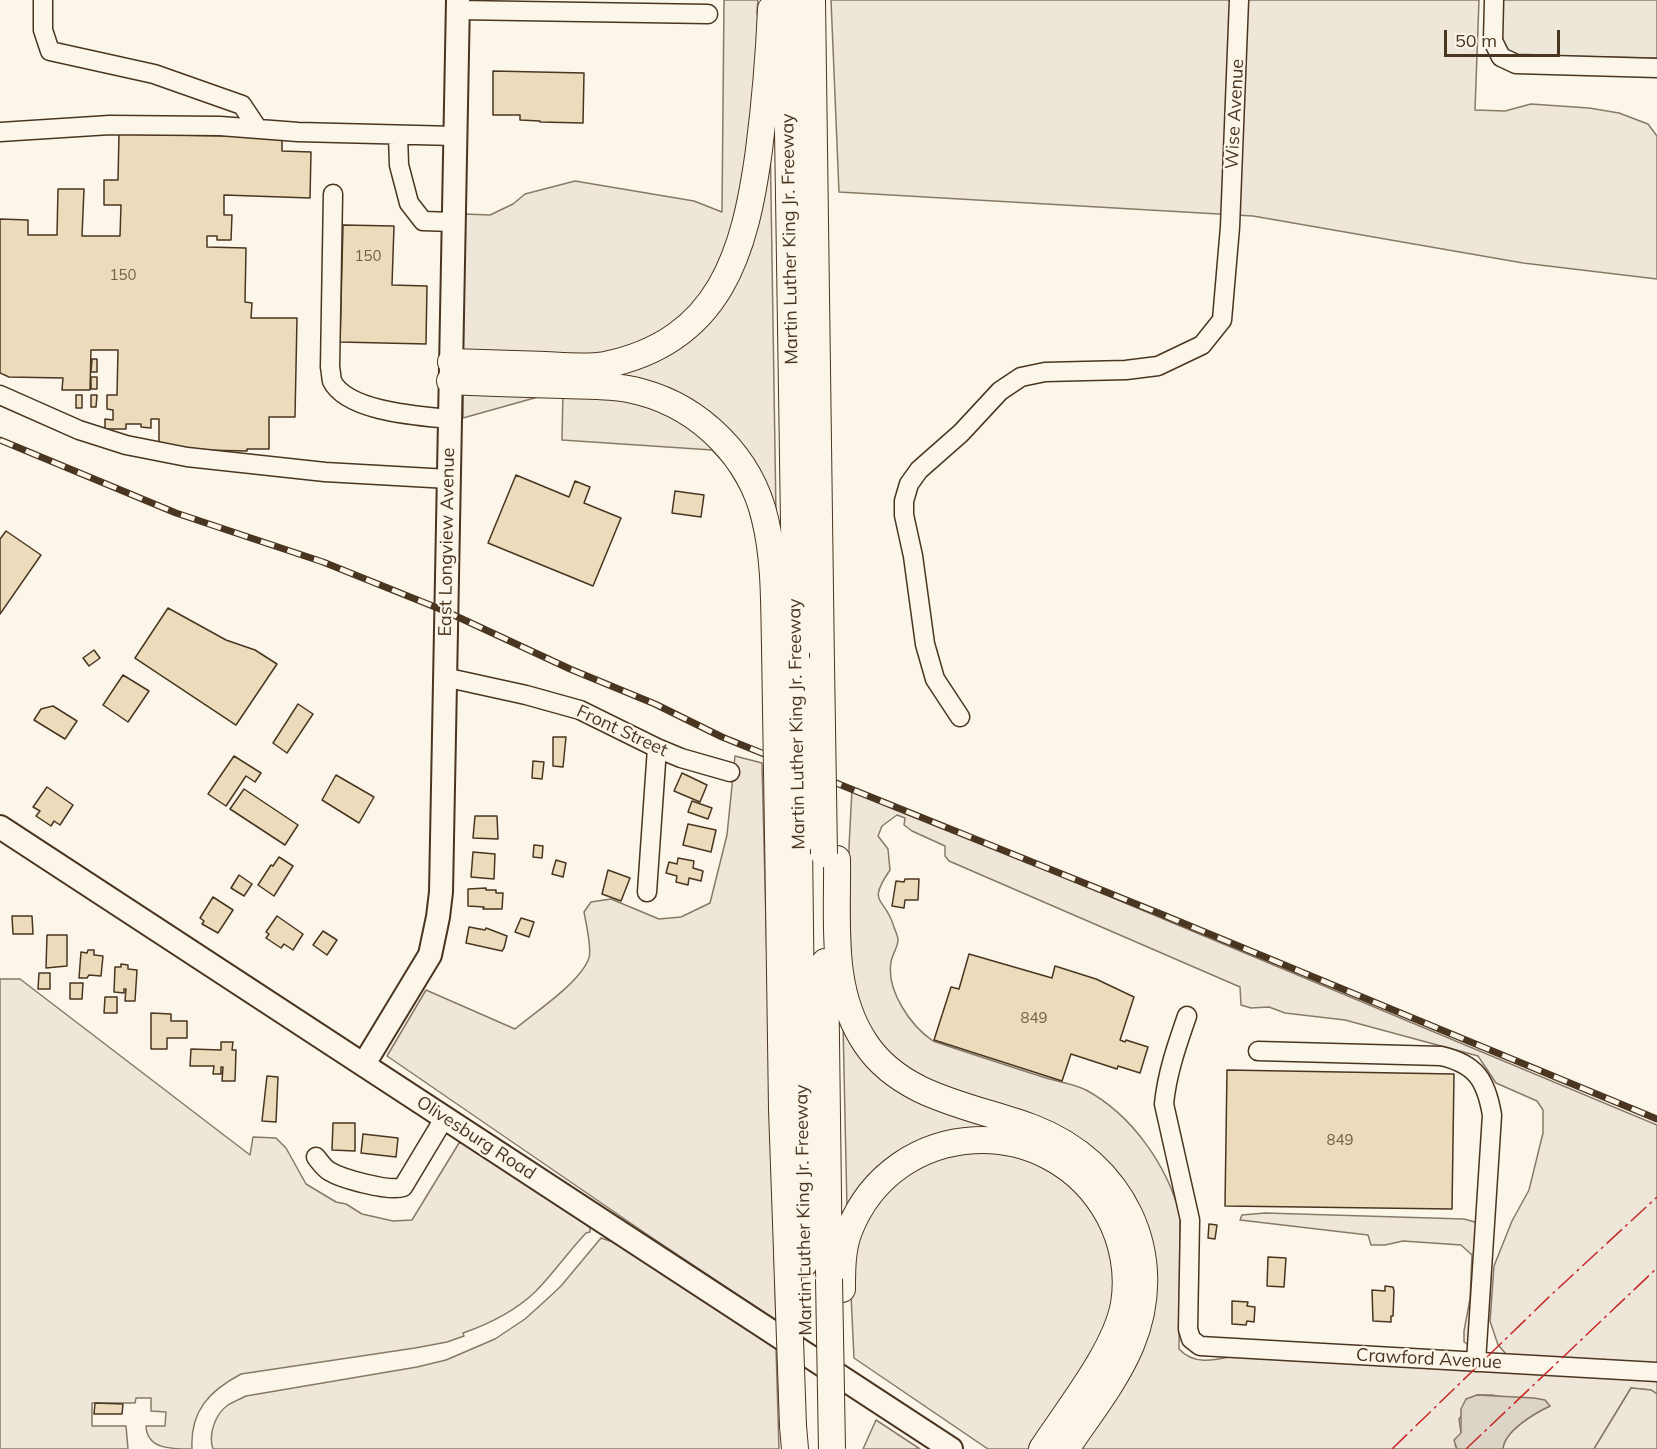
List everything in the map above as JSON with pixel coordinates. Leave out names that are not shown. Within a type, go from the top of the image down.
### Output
[{"type":"highway","points":[[450,372],[603,365],[646,352],[668,340],[705,309],[734,262],[744,235],[763,123],[772,0]]},
{"type":"highway","name":"Martin Luther King Jr. Freeway","points":[[786,0],[786,650],[795,1259],[800,1439]]},
{"type":"highway","name":"Martin Luther King Jr. Freeway","points":[[812,0],[820,606],[827,666],[836,1284],[832,1449]]},
{"type":"highway","points":[[818,442],[830,387],[826,140],[830,0]]},
{"type":"highway","points":[[450,372],[619,387],[660,398],[695,417],[723,441],[738,459],[760,502],[766,520],[786,650]]},
{"type":"highway","points":[[830,856],[840,981],[857,1029],[875,1056],[892,1072],[935,1097],[1031,1128],[1066,1143],[1082,1154],[1103,1174],[1129,1213],[1144,1262],[1144,1295],[1138,1326],[1124,1360],[1066,1449]]},
{"type":"highway","points":[[845,1449],[836,1284],[849,1231],[859,1211],[893,1170],[927,1150],[963,1140],[1000,1141],[1037,1150],[1052,1158],[1079,1177],[1103,1206],[1120,1240],[1125,1272],[1124,1305],[1118,1324],[1108,1347],[1041,1449]]},
{"type":"main road","name":"East Longview Avenue","points":[[364,1064],[430,955],[435,937],[441,892],[458,5]]},
{"type":"main road","name":"Olivesburg Road","points":[[0,827],[951,1449]]},
{"type":"street","points":[[43,0],[43,30],[50,51],[154,74],[242,105],[258,129]]},
{"type":"street","name":"Wise Avenue","points":[[960,717],[935,679],[925,644],[913,556],[904,515],[904,501],[909,484],[919,470],[961,433],[1000,391],[1021,377],[1045,372],[1126,370],[1158,366],[1202,345],[1222,320],[1230,227],[1239,0]]},
{"type":"street","points":[[1494,0],[1493,41],[1501,57],[1516,64],[1657,68]]},
{"type":"street","points":[[458,5],[708,14]]},
{"type":"street","points":[[0,132],[110,125],[220,126],[298,132],[455,136]]},
{"type":"street","points":[[398,135],[399,165],[409,203],[423,221],[453,222]]},
{"type":"street","points":[[333,194],[330,367],[333,382],[345,394],[395,414],[450,419]]},
{"type":"street","points":[[0,395],[79,430],[126,445],[187,457],[325,472],[448,479]]},
{"type":"street","name":"Front Street","points":[[444,677],[580,710],[681,758],[730,772]]},
{"type":"street","points":[[647,892],[657,748]]},
{"type":"street","name":"Crawford Avenue","points":[[1187,1016],[1172,1063],[1164,1104],[1190,1220],[1188,1329],[1191,1339],[1200,1347],[1657,1372]]},
{"type":"street","points":[[1258,1051],[1441,1056],[1468,1065],[1480,1077],[1489,1096],[1492,1115],[1476,1362]]},
{"type":"street","points":[[316,1157],[326,1169],[335,1174],[396,1190],[403,1187],[445,1117]]},
{"type":"shaded area","points":[[724,0],[758,0],[757,11],[770,129],[776,515],[762,564],[747,500],[727,466],[712,450],[562,440],[563,390],[463,418],[464,214],[490,215],[513,204],[525,194],[575,181],[694,201],[722,212]]},
{"type":"shaded area","points":[[831,0],[1479,0],[1475,110],[1505,111],[1531,104],[1589,108],[1619,113],[1648,124],[1657,136],[1657,279],[1523,263],[1253,216],[839,192]]},
{"type":"shaded area","points":[[1502,0],[1657,0],[1657,58],[1515,55],[1504,47]]},
{"type":"shaded area","points":[[735,756],[762,763],[776,1320],[387,1056],[426,990],[515,1029],[567,987],[584,968],[589,958],[590,948],[584,912],[591,902],[611,899],[659,919],[681,917],[710,903],[727,835]]},
{"type":"shaded area","points":[[852,789],[1657,1125],[1657,1364],[1507,1355],[1498,1345],[1490,1321],[1494,1266],[1512,1221],[1529,1190],[1543,1133],[1543,1110],[1537,1101],[1496,1083],[1478,1056],[1345,1020],[1285,1013],[1269,1007],[1251,1008],[1241,1005],[1240,987],[949,861],[945,856],[945,846],[912,831],[904,825],[905,818],[897,815],[882,826],[878,836],[888,849],[890,870],[878,895],[898,937],[890,973],[896,996],[916,1026],[933,1041],[1082,1088],[1103,1100],[1133,1127],[1157,1160],[1180,1215],[1179,1349],[1185,1355],[1200,1360],[1216,1360],[1240,1355],[1657,1379],[1657,1394],[1651,1390],[1631,1388],[1594,1449],[1503,1449],[1514,1429],[1550,1406],[1492,1395],[1477,1395],[1459,1419],[1461,1433],[1455,1445],[1457,1449],[988,1449],[854,1358],[847,1209],[843,1023],[851,979],[849,847]]},
{"type":"shaded area","points":[[0,979],[20,979],[250,1155],[253,1137],[276,1138],[286,1148],[306,1184],[362,1214],[393,1221],[412,1220],[459,1143],[462,1143],[590,1227],[590,1232],[586,1233],[542,1285],[519,1306],[501,1317],[463,1333],[464,1336],[415,1348],[241,1374],[211,1395],[198,1413],[192,1436],[192,1449],[168,1448],[155,1443],[147,1434],[146,1426],[165,1426],[166,1412],[151,1411],[151,1398],[136,1398],[135,1403],[92,1403],[92,1426],[126,1426],[128,1449],[0,1449]]},
{"type":"shaded area","points":[[1265,1213],[1464,1219],[1475,1222],[1479,1232],[1472,1337],[1467,1344],[1464,1342],[1470,1299],[1472,1255],[1461,1245],[1403,1241],[1371,1245],[1368,1235],[1240,1220],[1242,1215]]},
{"type":"shaded area","points":[[601,1238],[613,1242],[776,1347],[779,1449],[213,1449],[212,1431],[219,1414],[228,1405],[246,1396],[417,1367],[446,1360],[495,1339],[525,1319],[561,1286]]},
{"type":"shaded area","points":[[1631,1388],[1651,1390],[1657,1394],[1657,1449],[1594,1449]]},
{"type":"shaded area","points":[[1477,1395],[1534,1398],[1545,1400],[1550,1406],[1514,1429],[1503,1449],[1457,1449],[1454,1440],[1461,1433],[1461,1409],[1466,1399]]},
{"type":"shaded area","points":[[876,1420],[920,1449],[863,1449]]},
{"type":"building","points":[[493,71],[584,73],[583,123],[540,122],[520,120],[520,115],[493,115]]},
{"type":"building","points":[[119,134],[282,137],[282,151],[311,152],[310,198],[224,195],[224,215],[232,215],[231,240],[217,240],[217,236],[207,236],[207,247],[246,248],[245,302],[252,303],[251,318],[297,318],[295,417],[269,417],[269,449],[247,449],[247,451],[159,449],[159,419],[151,419],[151,428],[141,427],[141,424],[126,424],[126,429],[105,429],[105,419],[113,420],[113,410],[107,409],[107,395],[117,395],[118,350],[91,350],[90,390],[62,390],[63,378],[9,377],[0,373],[0,219],[28,220],[28,235],[57,235],[58,189],[84,189],[82,236],[120,236],[121,205],[104,205],[104,180],[118,180]]},
{"type":"building","points":[[343,225],[394,226],[392,285],[427,286],[426,344],[340,342]]},
{"type":"building","points":[[92,359],[97,359],[97,372],[91,372]]},
{"type":"building","points":[[91,377],[97,377],[97,389],[91,389]]},
{"type":"building","points":[[76,395],[82,395],[82,408],[76,408]]},
{"type":"building","points":[[91,395],[97,395],[96,407],[91,407]]},
{"type":"building","points":[[516,475],[569,497],[575,481],[590,487],[584,503],[621,518],[593,586],[488,543]]},
{"type":"building","points":[[675,491],[704,495],[701,517],[672,513]]},
{"type":"building","points":[[6,531],[41,555],[0,614],[0,539]]},
{"type":"building","points":[[168,608],[226,640],[255,650],[277,664],[236,725],[135,658]]},
{"type":"building","points":[[94,650],[100,658],[89,666],[83,658]]},
{"type":"building","points":[[123,675],[149,691],[128,722],[103,705]]},
{"type":"building","points":[[298,704],[313,714],[287,753],[273,743]]},
{"type":"building","points":[[53,706],[77,721],[65,739],[34,720],[41,709]]},
{"type":"building","points":[[553,737],[566,737],[563,767],[553,766]]},
{"type":"building","points":[[234,756],[261,773],[255,782],[246,776],[226,806],[208,794]]},
{"type":"building","points":[[533,761],[544,762],[542,779],[532,778]]},
{"type":"building","points":[[682,773],[707,785],[700,802],[674,791]]},
{"type":"building","points":[[336,775],[374,797],[359,823],[322,800]]},
{"type":"building","points":[[47,787],[73,805],[60,825],[54,821],[51,826],[36,816],[40,811],[33,807]]},
{"type":"building","points":[[244,789],[298,825],[285,845],[230,809]]},
{"type":"building","points":[[692,801],[712,808],[708,819],[688,812]]},
{"type":"building","points":[[475,816],[497,816],[498,839],[473,838]]},
{"type":"building","points":[[688,824],[716,830],[711,852],[683,845]]},
{"type":"building","points":[[534,845],[543,846],[542,858],[533,857]]},
{"type":"building","points":[[473,852],[495,854],[494,879],[471,877]]},
{"type":"building","points":[[279,857],[293,866],[274,896],[258,885]]},
{"type":"building","points":[[678,858],[694,861],[693,868],[703,871],[701,881],[689,878],[688,885],[676,882],[677,876],[666,873],[669,862],[677,864]]},
{"type":"building","points":[[556,860],[566,863],[563,877],[552,874]]},
{"type":"building","points":[[608,870],[630,878],[621,901],[602,894]]},
{"type":"building","points":[[239,875],[252,884],[244,896],[231,888]]},
{"type":"building","points":[[905,879],[919,879],[918,900],[905,900],[904,908],[892,906],[896,881],[904,882]]},
{"type":"building","points":[[486,888],[486,890],[496,890],[496,893],[503,893],[502,909],[468,906],[468,889]]},
{"type":"building","points":[[213,897],[233,910],[218,933],[202,924],[204,921],[200,918]]},
{"type":"building","points":[[12,916],[32,916],[33,934],[13,934]]},
{"type":"building","points":[[277,916],[303,934],[293,950],[284,944],[281,948],[266,938],[269,934],[266,932]]},
{"type":"building","points":[[521,918],[534,922],[529,937],[515,932]]},
{"type":"building","points":[[469,927],[485,930],[486,928],[507,936],[504,948],[502,951],[466,943]]},
{"type":"building","points":[[323,931],[337,940],[327,955],[313,945]]},
{"type":"building","points":[[47,935],[67,935],[67,966],[46,968]]},
{"type":"building","points":[[88,950],[94,950],[94,955],[103,956],[101,976],[89,975],[87,978],[79,978],[81,952],[87,953]]},
{"type":"building","points":[[969,954],[1052,978],[1055,966],[1096,979],[1134,997],[1120,1040],[1148,1047],[1140,1073],[1118,1066],[1117,1069],[1071,1054],[1062,1081],[934,1040],[951,987],[959,989]]},
{"type":"building","points":[[121,964],[128,965],[128,969],[137,970],[135,1001],[125,1001],[126,989],[124,993],[114,992],[115,967],[121,967]]},
{"type":"building","points":[[39,973],[50,973],[50,989],[38,989]]},
{"type":"building","points":[[70,983],[83,983],[82,999],[70,999]]},
{"type":"building","points":[[105,997],[117,997],[117,1013],[104,1013]]},
{"type":"building","points":[[151,1013],[171,1014],[171,1021],[187,1021],[187,1038],[167,1038],[167,1049],[151,1049]]},
{"type":"building","points":[[221,1042],[233,1042],[232,1050],[236,1050],[235,1081],[222,1081],[223,1067],[221,1067],[221,1074],[213,1074],[214,1066],[190,1066],[191,1049],[221,1050]]},
{"type":"building","points":[[1227,1070],[1454,1074],[1452,1209],[1225,1206]]},
{"type":"building","points":[[267,1076],[278,1077],[276,1122],[262,1121]]},
{"type":"building","points":[[333,1123],[355,1123],[355,1151],[332,1150]]},
{"type":"building","points":[[363,1134],[398,1138],[396,1157],[361,1153]]},
{"type":"building","points":[[1209,1224],[1217,1225],[1215,1239],[1208,1238]]},
{"type":"building","points":[[1268,1257],[1286,1258],[1284,1287],[1267,1286]]},
{"type":"building","points":[[1385,1286],[1393,1287],[1394,1291],[1391,1322],[1373,1321],[1372,1290],[1385,1291]]},
{"type":"building","points":[[1232,1301],[1248,1302],[1247,1306],[1255,1307],[1254,1322],[1247,1321],[1246,1325],[1232,1324]]},
{"type":"building","points":[[95,1403],[123,1404],[122,1414],[94,1414]]},
{"type":"railway","points":[[0,440],[176,513],[323,562],[445,611],[570,669],[655,704],[722,737],[1166,916],[1657,1119]]},
{"type":"power","points":[[1392,1449],[1551,1295],[1657,1197]]},
{"type":"power","points":[[1466,1449],[1657,1268]]}]
